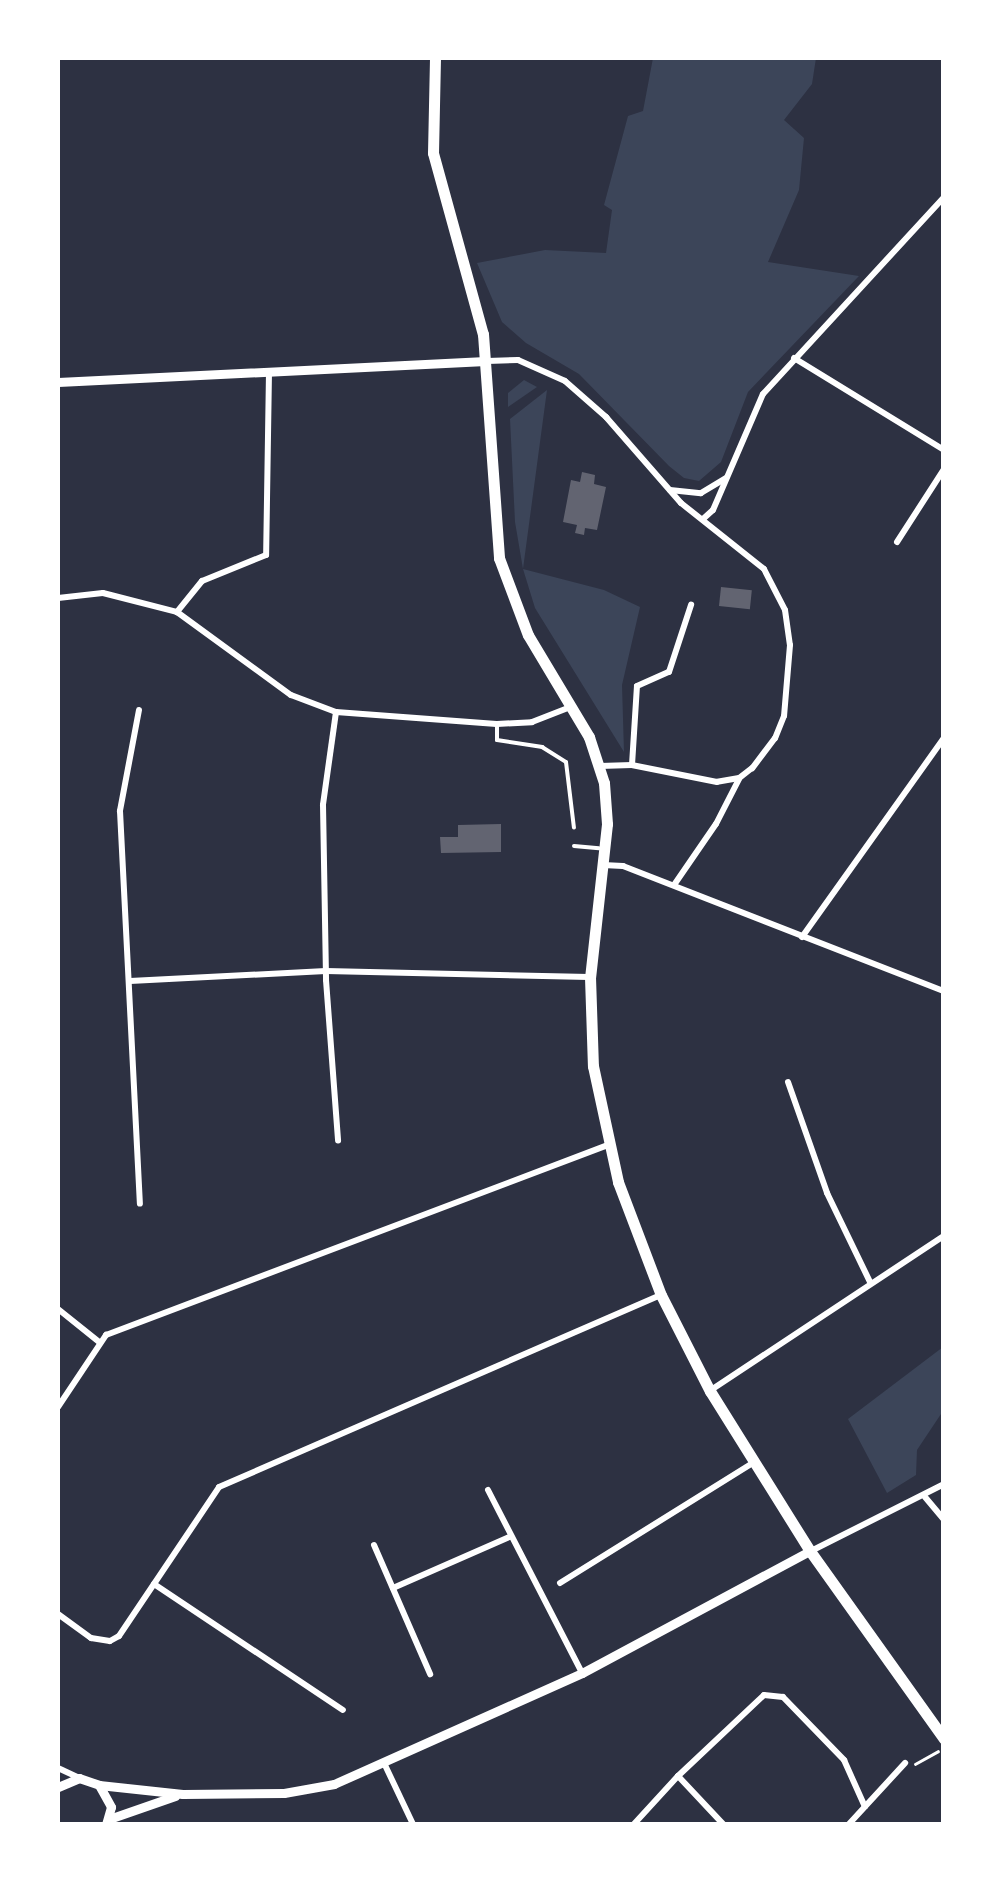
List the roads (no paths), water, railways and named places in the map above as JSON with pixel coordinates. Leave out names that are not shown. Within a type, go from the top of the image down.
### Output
[{"type":"main road","points":[[434,58],[432,154],[460,264],[482,328],[499,558],[528,635],[573,706],[600,766],[604,848],[590,977],[593,1066],[608,1146],[661,1295],[710,1391],[810,1551],[944,1739]]},
{"type":"street","points":[[703,518],[713,510],[756,404],[944,197]]},
{"type":"street","points":[[794,358],[944,450]]},
{"type":"street","points":[[58,382],[485,360],[518,360],[566,381],[606,417],[713,532],[764,570],[784,610],[790,645],[784,716],[775,738],[739,778],[716,824],[674,885]]},
{"type":"street","points":[[177,612],[202,581],[266,555],[269,370]]},
{"type":"street","points":[[898,542],[944,469]]},
{"type":"street","points":[[670,490],[702,493],[727,477]]},
{"type":"street","points":[[58,598],[103,593],[177,612],[291,695],[336,712],[497,724],[532,722],[573,706]]},
{"type":"street","points":[[632,764],[637,686],[670,672],[692,605]]},
{"type":"street","points":[[140,710],[120,811],[140,1203]]},
{"type":"street","points":[[336,712],[323,804],[326,972],[338,1141]]},
{"type":"street","points":[[802,937],[944,738]]},
{"type":"street","points":[[600,766],[632,764],[707,782],[739,778]]},
{"type":"street","points":[[603,865],[623,866],[942,988]]},
{"type":"street","points":[[130,981],[326,972],[590,977]]},
{"type":"street","points":[[788,1082],[826,1192],[870,1282]]},
{"type":"street","points":[[58,1407],[99,1342],[114,1332],[608,1146]]},
{"type":"street","points":[[710,1391],[944,1236]]},
{"type":"street","points":[[58,1614],[92,1638],[110,1641],[127,1628],[207,1501],[232,1478],[661,1295]]},
{"type":"street","points":[[58,1310],[99,1342]]},
{"type":"street","points":[[560,1583],[754,1463]]},
{"type":"street","points":[[58,1768],[99,1786],[183,1794],[284,1793],[334,1784],[582,1674],[944,1484]]},
{"type":"street","points":[[488,1490],[582,1674]]},
{"type":"street","points":[[925,1496],[944,1520]]},
{"type":"street","points":[[393,1588],[509,1537]]},
{"type":"street","points":[[374,1545],[430,1674]]},
{"type":"street","points":[[154,1584],[342,1710]]},
{"type":"street","points":[[634,1824],[678,1776],[764,1695],[783,1697],[844,1760],[865,1807]]},
{"type":"street","points":[[384,1763],[412,1824]]},
{"type":"street","points":[[849,1824],[905,1763]]},
{"type":"street","points":[[678,1776],[723,1824]]},
{"type":"street","points":[[58,1787],[80,1778]]},
{"type":"street","points":[[99,1786],[107,1795],[108,1822],[183,1794]]},
{"type":"lane","points":[[497,724],[498,740],[542,748],[566,762],[574,828]]},
{"type":"lane","points":[[574,846],[604,848]]}]
